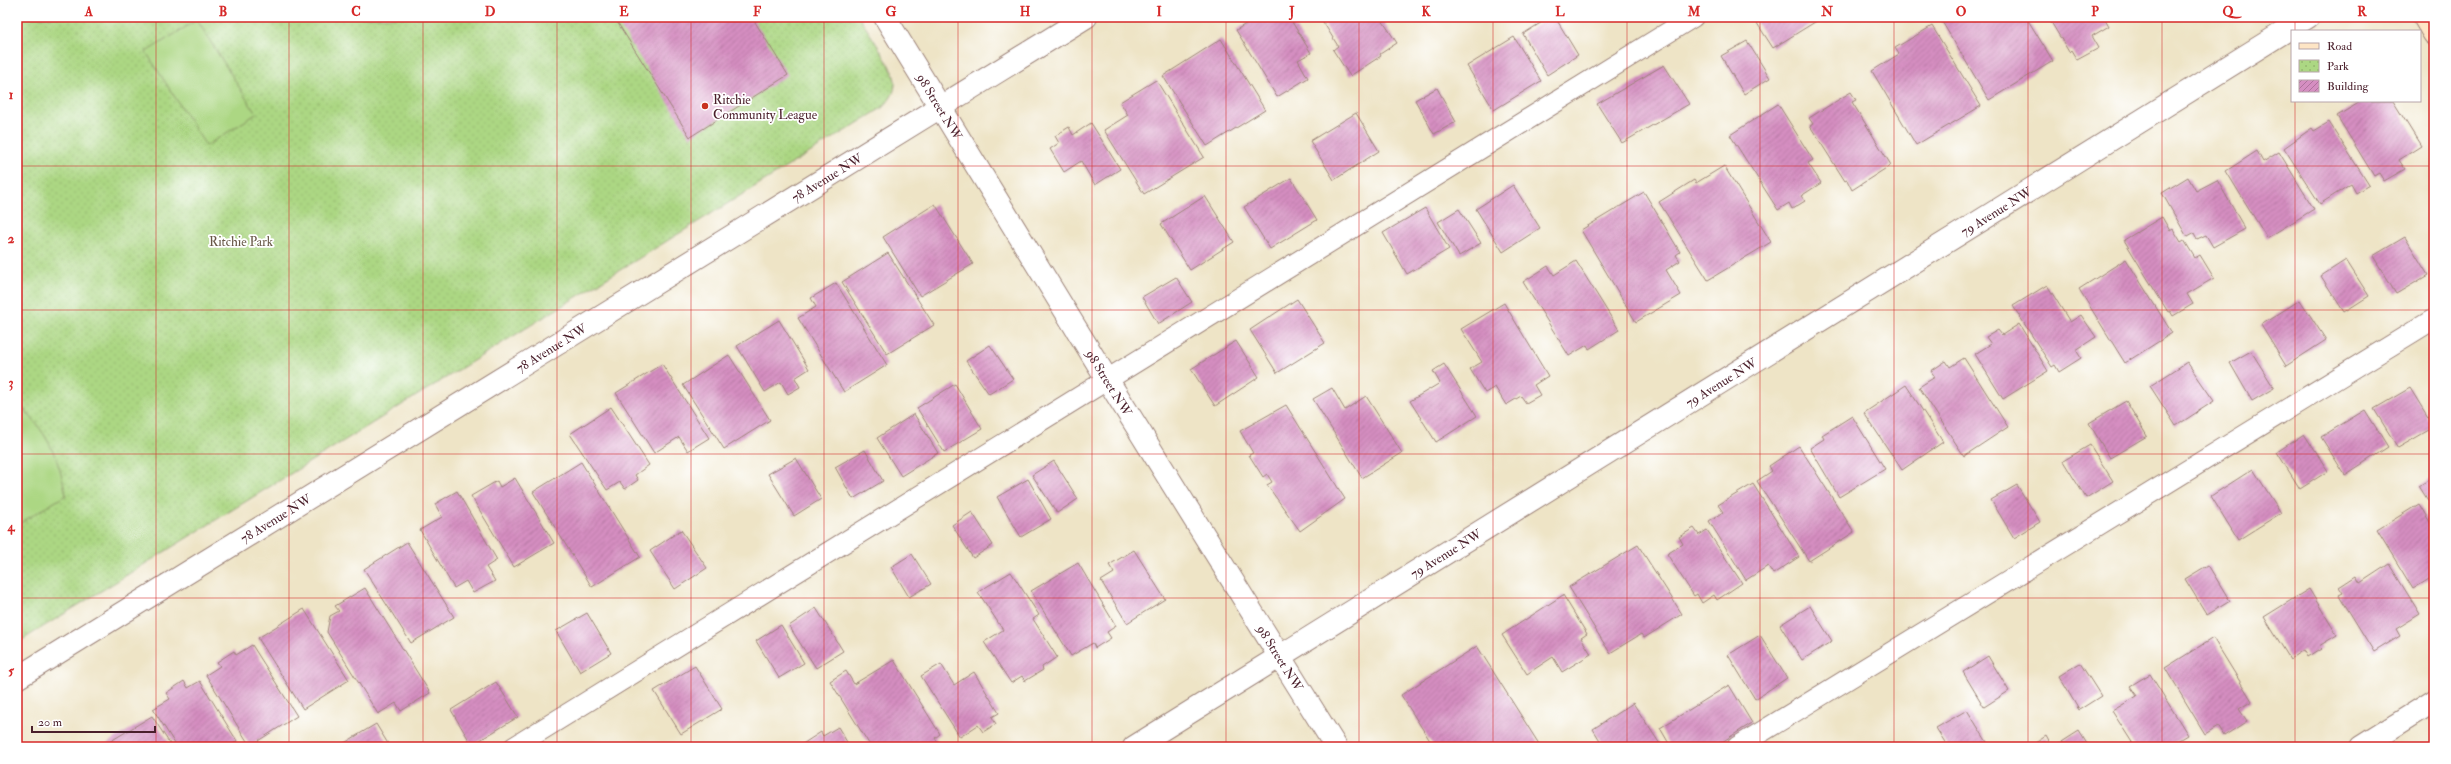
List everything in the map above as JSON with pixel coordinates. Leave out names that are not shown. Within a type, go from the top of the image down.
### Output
[{"type":"main road","points":[[2424,17],[2434,34]]},
{"type":"street","name":"98 Street NW","points":[[885,17],[1107,379],[1336,747]]},
{"type":"street","name":"78 Avenue NW","points":[[17,678],[1086,17]]},
{"type":"street","name":"79 Avenue NW","points":[[1134,747],[2308,17]]},
{"type":"street","points":[[2361,747],[2434,701]]},
{"type":"lane","points":[[514,747],[1693,17]]},
{"type":"lane","points":[[1738,747],[2434,319]]},
{"type":"green space","name":"Ritchie Park","points":[[17,17],[859,17],[890,67],[895,85],[892,96],[882,108],[17,643]]},
{"type":"green space","points":[[197,20],[256,114],[206,146],[146,52]]},
{"type":"green space","points":[[17,403],[36,424],[50,444],[59,468],[66,495],[17,525]]},
{"type":"building","name":"Ritchie Community League","points":[[614,17],[756,17],[755,22],[788,75],[690,137]]},
{"type":"building","points":[[1257,17],[1289,17],[1311,53],[1298,60],[1308,78],[1277,97],[1236,30]]},
{"type":"building","points":[[1320,17],[1380,17],[1397,43],[1380,54],[1381,56],[1350,76],[1333,50],[1338,46]]},
{"type":"building","points":[[1550,17],[1555,17],[1578,55],[1547,75],[1523,34]]},
{"type":"building","points":[[1753,17],[1823,17],[1773,48]]},
{"type":"building","points":[[1947,17],[2026,17],[2053,61],[1989,100],[1941,20]]},
{"type":"building","points":[[2048,17],[2104,17],[2109,26],[2092,36],[2099,48],[2077,60],[2071,50],[2069,52]]},
{"type":"building","points":[[1932,26],[1981,106],[1916,145],[1872,71],[1899,54],[1895,48]]},
{"type":"building","points":[[1514,37],[1541,81],[1494,110],[1467,66]]},
{"type":"building","points":[[1221,39],[1265,110],[1207,146],[1163,76]]},
{"type":"building","points":[[1747,41],[1770,78],[1744,94],[1721,56]]},
{"type":"building","points":[[1664,65],[1689,104],[1622,143],[1597,104]]},
{"type":"building","points":[[1156,80],[1204,157],[1144,194],[1104,130],[1128,115],[1120,102]]},
{"type":"building","points":[[1437,88],[1456,122],[1434,134],[1415,100]]},
{"type":"building","points":[[1851,92],[1856,100],[1852,102],[1891,165],[1852,190],[1847,180],[1845,181],[1810,126],[1813,124],[1809,118]]},
{"type":"building","points":[[2360,102],[2394,102],[2421,146],[2399,160],[2405,169],[2384,181],[2379,173],[2374,176],[2337,116]]},
{"type":"building","points":[[1778,104],[1813,160],[1808,163],[1821,183],[1801,196],[1805,201],[1792,209],[1789,203],[1778,210],[1730,135]]},
{"type":"building","points":[[1356,113],[1379,151],[1334,180],[1310,141]]},
{"type":"building","points":[[2329,122],[2369,185],[2356,193],[2351,184],[2320,204],[2284,148],[2312,128],[2314,131]]},
{"type":"building","points":[[1091,123],[1120,169],[1095,185],[1081,161],[1064,172],[1050,149],[1059,143],[1055,136],[1069,127],[1073,135]]},
{"type":"building","points":[[2257,151],[2263,162],[2279,152],[2314,209],[2267,238],[2226,171]]},
{"type":"building","points":[[1724,166],[1771,242],[1708,280],[1659,202],[1694,180],[1696,183]]},
{"type":"building","points":[[2188,177],[2196,191],[2217,180],[2245,229],[2213,247],[2206,235],[2197,239],[2194,233],[2187,237],[2162,193]]},
{"type":"building","points":[[1291,178],[1317,220],[1270,249],[1244,207]]},
{"type":"building","points":[[1513,185],[1540,228],[1503,252],[1476,209]]},
{"type":"building","points":[[1644,192],[1680,252],[1676,255],[1680,261],[1666,270],[1681,295],[1636,322],[1581,230]]},
{"type":"building","points":[[1205,196],[1234,242],[1190,270],[1161,224]]},
{"type":"building","points":[[935,204],[973,264],[920,296],[883,237]]},
{"type":"building","points":[[1425,208],[1449,249],[1407,274],[1383,233]]},
{"type":"building","points":[[1459,209],[1481,243],[1459,256],[1438,222]]},
{"type":"building","points":[[2162,217],[2170,231],[2173,229],[2181,242],[2184,240],[2195,258],[2200,255],[2214,278],[2187,294],[2193,304],[2173,316],[2170,311],[2168,312],[2124,240]]},
{"type":"building","points":[[2405,237],[2428,275],[2396,294],[2373,256]]},
{"type":"building","points":[[888,253],[934,325],[887,354],[842,282]]},
{"type":"building","points":[[2126,259],[2172,333],[2125,363],[2079,289]]},
{"type":"building","points":[[2346,260],[2369,296],[2344,312],[2321,276]]},
{"type":"building","points":[[1576,261],[1619,330],[1589,349],[1587,345],[1569,356],[1523,282],[1548,266],[1554,275]]},
{"type":"building","points":[[1176,277],[1192,302],[1158,324],[1142,297]]},
{"type":"building","points":[[836,283],[887,365],[844,392],[798,318],[816,307],[811,298]]},
{"type":"building","points":[[2047,285],[2070,322],[2081,315],[2096,337],[2076,350],[2081,358],[2059,372],[2055,365],[2052,367],[2013,306]]},
{"type":"building","points":[[1297,299],[1325,343],[1277,373],[1250,330]]},
{"type":"building","points":[[2300,300],[2326,340],[2286,366],[2261,325]]},
{"type":"building","points":[[1504,303],[1548,376],[1534,385],[1540,395],[1526,403],[1521,396],[1506,405],[1495,387],[1485,393],[1470,369],[1482,362],[1461,329]]},
{"type":"building","points":[[779,320],[809,369],[795,378],[800,387],[788,394],[781,382],[765,392],[737,346]]},
{"type":"building","points":[[2019,324],[2048,371],[2003,399],[1975,354],[1991,344],[1986,337],[1998,330],[2002,335]]},
{"type":"building","points":[[1236,341],[1259,377],[1215,406],[1191,369]]},
{"type":"building","points":[[990,345],[1013,379],[989,394],[966,361]]},
{"type":"building","points":[[2251,351],[2274,388],[2252,401],[2230,363]]},
{"type":"building","points":[[729,355],[770,420],[724,449],[683,385]]},
{"type":"building","points":[[1964,358],[2008,427],[1964,456],[1919,387],[1935,377],[1931,371],[1946,361],[1950,367]]},
{"type":"building","points":[[2187,362],[2214,401],[2176,426],[2150,386]]},
{"type":"building","points":[[662,364],[709,438],[688,451],[679,437],[654,453],[616,393]]},
{"type":"building","points":[[1444,364],[1477,416],[1436,442],[1410,401],[1440,383],[1433,371]]},
{"type":"building","points":[[955,384],[982,429],[944,452],[917,408]]},
{"type":"building","points":[[1906,385],[1943,442],[1902,470],[1864,413]]},
{"type":"building","points":[[1332,388],[1345,410],[1366,396],[1402,453],[1362,478],[1313,399]]},
{"type":"building","points":[[2410,388],[2434,427],[2398,448],[2374,409]]},
{"type":"building","points":[[2126,401],[2147,436],[2110,458],[2089,423]]},
{"type":"building","points":[[1286,405],[1345,499],[1300,531],[1267,485],[1272,482],[1267,474],[1263,477],[1249,455],[1253,453],[1240,431]]},
{"type":"building","points":[[611,407],[649,465],[635,475],[638,480],[625,489],[620,482],[607,490],[570,434]]},
{"type":"building","points":[[2365,410],[2388,447],[2345,475],[2321,437]]},
{"type":"building","points":[[914,414],[938,453],[901,476],[877,438]]},
{"type":"building","points":[[1852,416],[1885,469],[1839,497],[1810,448],[1824,439],[1822,435]]},
{"type":"building","points":[[2304,434],[2328,471],[2300,489],[2277,452]]},
{"type":"building","points":[[2090,445],[2113,481],[2086,498],[2063,461]]},
{"type":"building","points":[[1799,446],[1854,532],[1809,561],[1757,481],[1772,471],[1769,466]]},
{"type":"building","points":[[865,450],[883,481],[853,499],[835,467]]},
{"type":"building","points":[[796,458],[821,499],[794,516],[768,474]]},
{"type":"building","points":[[1054,461],[1078,499],[1057,513],[1032,475]]},
{"type":"building","points":[[581,462],[640,557],[592,587],[533,492]]},
{"type":"building","points":[[2253,469],[2281,513],[2238,540],[2211,496]]},
{"type":"building","points":[[2434,476],[2434,510],[2419,486]]},
{"type":"building","points":[[515,478],[554,543],[514,567],[471,496],[497,481],[500,487]]},
{"type":"building","points":[[1028,479],[1051,519],[1021,537],[997,497]]},
{"type":"building","points":[[1753,484],[1799,557],[1773,574],[1768,566],[1746,580],[1709,521],[1723,512],[1718,505]]},
{"type":"building","points":[[2017,485],[2040,522],[2014,538],[1991,500]]},
{"type":"building","points":[[457,491],[497,560],[486,567],[495,581],[473,593],[466,581],[454,588],[420,530],[442,517],[435,504]]},
{"type":"building","points":[[2419,504],[2434,529],[2434,576],[2413,589],[2377,530]]},
{"type":"building","points":[[972,512],[993,545],[973,558],[952,525]]},
{"type":"building","points":[[1694,528],[1699,535],[1707,530],[1742,583],[1717,600],[1714,595],[1702,603],[1697,594],[1694,596],[1667,554],[1683,544],[1679,537]]},
{"type":"building","points":[[681,530],[707,568],[675,589],[650,551]]},
{"type":"building","points":[[407,542],[454,617],[411,643],[364,569]]},
{"type":"building","points":[[1638,545],[1682,614],[1644,638],[1641,634],[1610,653],[1569,587]]},
{"type":"building","points":[[1134,550],[1165,599],[1127,623],[1101,581],[1114,573],[1109,565]]},
{"type":"building","points":[[912,554],[931,584],[909,597],[891,567]]},
{"type":"building","points":[[1078,563],[1116,626],[1107,632],[1111,638],[1095,648],[1093,643],[1071,656],[1031,591]]},
{"type":"building","points":[[2389,564],[2420,614],[2396,629],[2400,636],[2374,652],[2339,595],[2343,593],[2339,587],[2356,576],[2360,583]]},
{"type":"building","points":[[2208,565],[2230,601],[2207,615],[2185,579]]},
{"type":"building","points":[[1011,572],[1039,615],[1033,619],[1057,657],[1042,667],[1043,670],[1025,681],[1022,676],[1011,683],[984,642],[1003,630],[978,592]]},
{"type":"building","points":[[365,588],[430,693],[401,711],[396,703],[378,714],[327,632],[330,616],[339,611],[335,606]]},
{"type":"building","points":[[2309,589],[2337,635],[2319,646],[2321,648],[2307,657],[2303,650],[2290,659],[2264,617]]},
{"type":"building","points":[[1563,595],[1587,634],[1581,638],[1591,654],[1562,672],[1553,657],[1527,674],[1502,635]]},
{"type":"building","points":[[1810,606],[1832,641],[1802,660],[1780,625]]},
{"type":"building","points":[[816,608],[843,651],[816,668],[789,626]]},
{"type":"building","points":[[304,609],[349,680],[303,709],[258,638]]},
{"type":"building","points":[[587,613],[611,653],[580,672],[556,631]]},
{"type":"building","points":[[781,625],[804,663],[779,678],[756,641]]},
{"type":"building","points":[[1760,635],[1787,678],[1755,699],[1728,655]]},
{"type":"building","points":[[2213,638],[2252,701],[2239,709],[2247,721],[2224,736],[2218,726],[2205,734],[2165,668]]},
{"type":"building","points":[[252,645],[297,716],[250,746],[206,675],[220,666],[217,662],[234,651],[236,655]]},
{"type":"building","points":[[1477,646],[1539,744],[1534,747],[1434,747],[1401,695]]},
{"type":"building","points":[[1988,656],[2009,691],[1984,707],[1963,672]]},
{"type":"building","points":[[894,660],[940,734],[935,738],[941,747],[871,747],[830,681],[846,671],[854,684]]},
{"type":"building","points":[[2080,663],[2101,696],[2079,710],[2059,676]]},
{"type":"building","points":[[941,664],[954,685],[974,672],[999,713],[992,717],[996,724],[983,732],[978,725],[960,737],[921,676]]},
{"type":"building","points":[[695,666],[722,709],[681,734],[654,691]]},
{"type":"building","points":[[2150,674],[2188,735],[2168,747],[2135,747],[2112,711],[2137,696],[2130,686]]},
{"type":"building","points":[[184,681],[188,688],[200,681],[237,741],[229,747],[177,747],[153,709],[170,699],[166,693]]},
{"type":"building","points":[[496,682],[518,717],[472,745],[451,710]]},
{"type":"building","points":[[1729,685],[1752,723],[1714,747],[1671,747],[1660,728]]},
{"type":"building","points":[[1633,703],[1660,744],[1656,747],[1604,747],[1593,729]]},
{"type":"building","points":[[1967,710],[1990,747],[1948,747],[1936,728]]},
{"type":"building","points":[[152,716],[172,747],[101,747]]},
{"type":"building","points":[[376,724],[390,747],[342,747],[341,745]]},
{"type":"building","points":[[838,727],[850,747],[798,747],[821,732],[823,736]]},
{"type":"building","points":[[2079,731],[2089,747],[2054,747]]},
{"type":"building","points":[[2046,736],[2052,747],[2029,747]]},
{"type":"place","name":"Ritchie Community League","points":[[705,106]]}]
